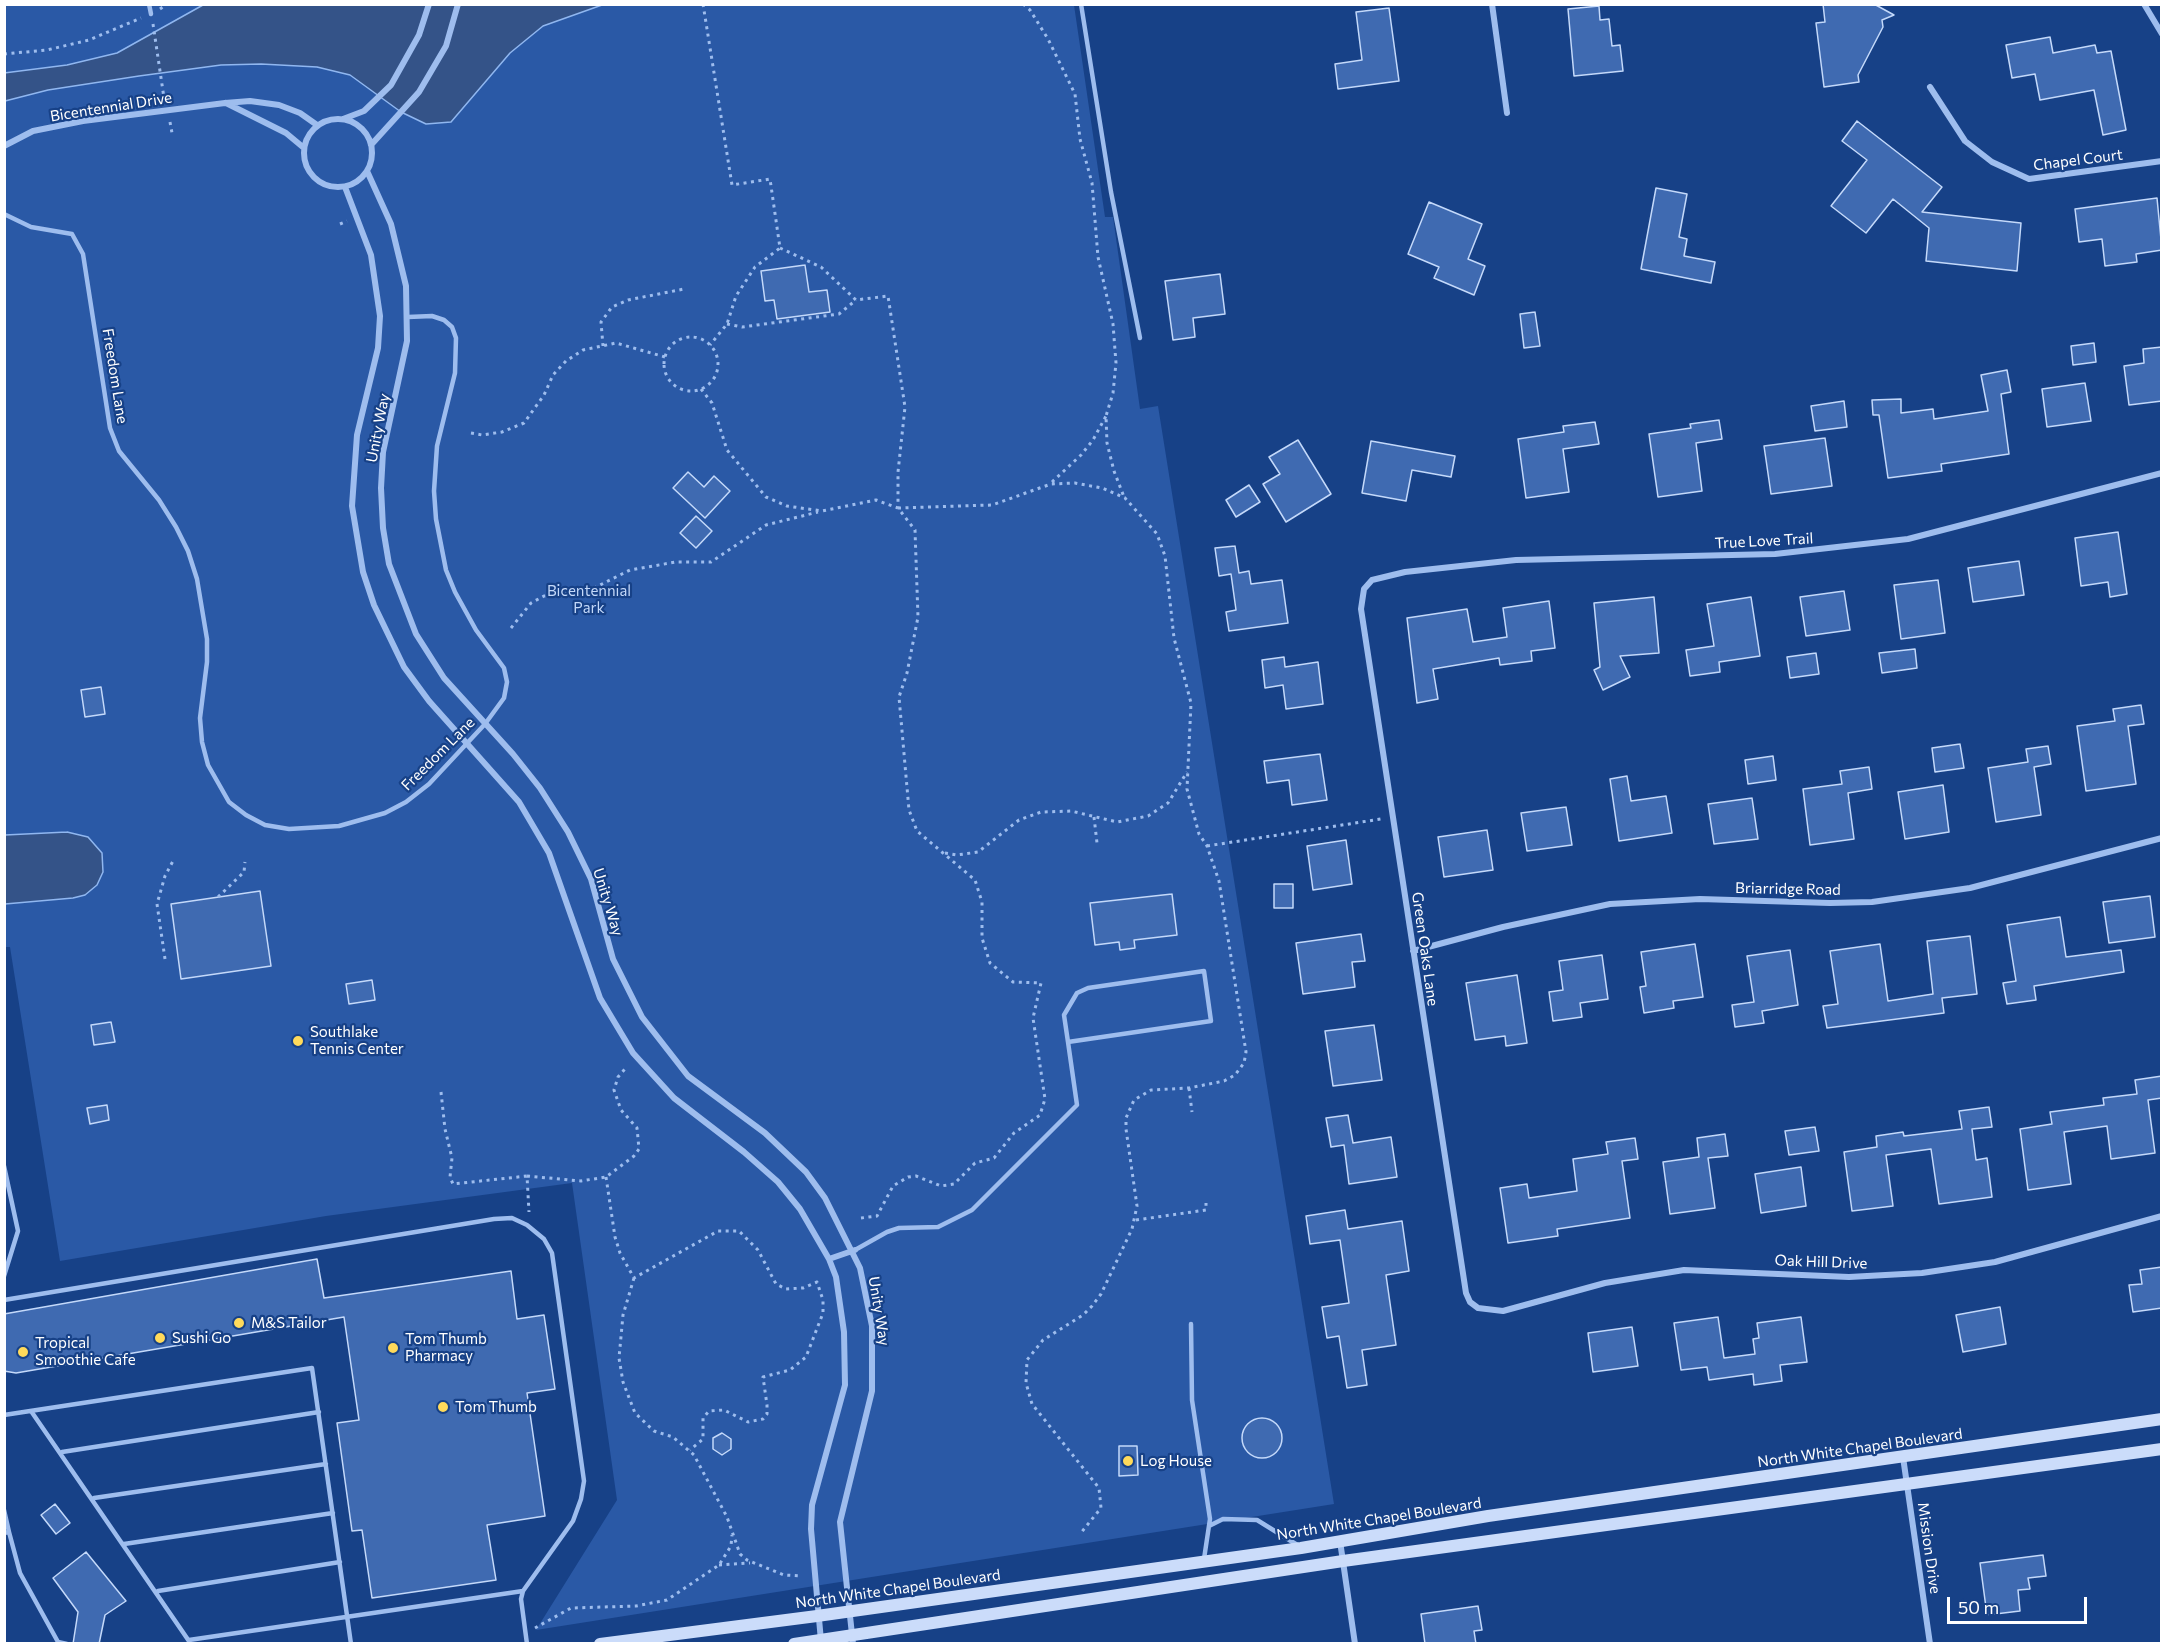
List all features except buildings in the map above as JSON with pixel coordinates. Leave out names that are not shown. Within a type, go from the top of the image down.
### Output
[{"type":"main road","name":"North White Chapel Boulevard","points":[[600,1644],[1301,1548],[1500,1515],[2162,1419]]},
{"type":"main road","points":[[794,1644],[853,1639],[1343,1561],[2162,1449]]},
{"type":"street","points":[[343,119],[361,128],[371,145],[372,159],[367,171],[358,181],[345,187],[320,183],[310,174],[304,161],[304,148],[308,134],[317,125],[330,119],[343,119],[364,111],[391,85],[414,45],[429,4]]},
{"type":"street","points":[[371,145],[419,92],[447,46],[458,4]]},
{"type":"street","points":[[1492,4],[1507,113]]},
{"type":"street","points":[[2144,4],[2162,34]]},
{"type":"street","name":"Chapel Court","points":[[1930,87],[1965,141],[1992,162],[2030,179],[2162,161]]},
{"type":"street","name":"Bicentennial Drive","points":[[4,147],[33,131],[53,127],[250,101],[279,105],[300,113],[317,125]]},
{"type":"street","points":[[225,103],[286,133],[304,148]]},
{"type":"street","name":"Unity Way","points":[[367,171],[391,224],[400,257],[408,317],[402,373],[383,452],[383,528],[389,564],[416,634],[444,678],[540,788],[580,855],[591,879],[613,959],[642,1017],[688,1076],[765,1133],[806,1172],[825,1198],[854,1251],[868,1297],[874,1355],[867,1420],[849,1477],[840,1522],[853,1639]]},
{"type":"street","name":"Unity Way","points":[[345,187],[371,255],[380,316],[378,348],[357,435],[352,506],[363,572],[374,605],[404,667],[429,701],[519,802],[549,853],[600,998],[633,1053],[674,1098],[744,1152],[778,1182],[800,1209],[829,1259],[836,1276],[846,1359],[840,1411],[812,1505],[812,1552],[821,1642]]},
{"type":"street","name":"True Love Trail","points":[[1364,589],[1372,580],[1405,572],[1516,560],[1775,554],[1908,539],[2162,473]]},
{"type":"street","name":"Green Oaks Lane","points":[[1364,589],[1361,609],[1466,1293],[1470,1302],[1478,1308]]},
{"type":"street","name":"Briarridge Road","points":[[1413,951],[1503,927],[1610,904],[1701,899],[1872,902],[1959,890],[2029,874],[2162,838]]},
{"type":"street","name":"Oak Hill Drive","points":[[1478,1308],[1503,1311],[1605,1283],[1684,1270],[1849,1277],[1922,1273],[1995,1262],[2162,1216]]},
{"type":"street","points":[[829,1259],[854,1251]]},
{"type":"street","name":"Mission Drive","points":[[1903,1457],[1930,1644]]},
{"type":"street","points":[[1340,1541],[1355,1644]]},
{"type":"lane","points":[[149,4],[151,14]]},
{"type":"lane","points":[[1081,4],[1111,192],[1140,338]]},
{"type":"lane","name":"Freedom Lane","points":[[4,214],[31,228],[72,234],[83,255],[110,428],[119,451],[159,500],[176,527],[188,551],[196,579],[207,639],[207,662],[200,718],[202,742],[208,765],[229,802],[246,815],[265,825],[289,828],[339,826],[364,820],[406,802],[429,784],[485,724],[504,698],[507,682],[504,668],[476,630],[455,592],[446,570],[436,519],[434,491],[437,446],[455,373],[456,338],[452,327],[444,320],[432,316],[408,317]]},
{"type":"lane","points":[[854,1251],[899,1228],[938,1227],[955,1221],[972,1210],[1077,1105],[1068,1042],[1064,1014],[1077,993],[1088,988],[1204,971],[1211,1021],[1068,1042]]},
{"type":"lane","points":[[4,1166],[18,1231],[4,1276]]},
{"type":"lane","points":[[4,1300],[494,1219],[512,1218],[529,1226],[544,1239],[552,1253],[584,1481],[581,1499],[573,1521],[520,1599],[527,1644]]},
{"type":"lane","points":[[1191,1324],[1192,1400],[1209,1526],[1204,1561]]},
{"type":"lane","points":[[4,1415],[312,1368],[351,1644]]},
{"type":"lane","points":[[31,1411],[94,1498],[190,1642],[523,1592]]},
{"type":"lane","points":[[62,1452],[319,1412]]},
{"type":"lane","points":[[94,1498],[326,1464]]},
{"type":"lane","points":[[4,1510],[7,1533],[20,1573],[58,1642],[67,1644]]},
{"type":"lane","points":[[124,1544],[333,1514]]},
{"type":"lane","points":[[1209,1526],[1223,1519],[1257,1520],[1301,1548]]},
{"type":"lane","points":[[158,1591],[340,1562]]},
{"type":"path","points":[[4,54],[47,51],[89,40],[151,14],[167,4]]},
{"type":"path","points":[[703,4],[732,185],[770,179],[780,248]]},
{"type":"path","points":[[1023,4],[1030,10],[1048,39],[1074,94],[1080,139],[1092,183],[1098,257],[1113,324],[1116,363],[1113,393],[1106,416],[1093,440],[1081,455],[1051,484]]},
{"type":"path","points":[[154,29],[162,93]]},
{"type":"path","points":[[780,248],[821,267],[856,300]]},
{"type":"path","points":[[710,345],[727,324],[736,296],[755,267],[780,248]]},
{"type":"path","points":[[603,346],[601,322],[612,307],[628,300],[684,289]]},
{"type":"path","points":[[727,324],[742,327],[839,314],[856,300],[888,296],[905,407],[898,472],[898,508],[915,530],[918,564],[918,617],[899,697],[909,810],[917,831],[966,870],[980,891],[984,915],[982,938],[990,963],[1012,982],[1041,983],[1033,1018],[1045,1105],[1040,1115],[1014,1133],[994,1158],[975,1163],[954,1184],[941,1186],[916,1176],[908,1177],[892,1186],[877,1216],[861,1218]]},
{"type":"path","points":[[693,337],[710,345],[717,362],[717,371],[708,385],[701,389],[684,390],[670,381],[664,366],[665,357],[669,349],[684,338],[693,337]]},
{"type":"path","points":[[471,433],[482,435],[502,432],[524,423],[544,395],[553,375],[566,361],[583,350],[616,343],[665,357]]},
{"type":"path","points":[[701,389],[712,403],[727,450],[766,496],[787,506],[822,511]]},
{"type":"path","points":[[1080,1534],[1101,1508],[1099,1488],[1032,1404],[1026,1383],[1027,1360],[1043,1340],[1083,1315],[1101,1294],[1136,1220],[1137,1206],[1126,1128],[1130,1107],[1142,1093],[1151,1089],[1189,1088],[1218,1083],[1235,1075],[1244,1063],[1246,1052],[1219,881],[1207,846],[1200,834],[1187,789],[1191,703],[1174,638],[1165,556],[1157,534],[1125,498],[1114,471],[1107,443],[1106,416]]},
{"type":"path","points":[[511,628],[531,603],[544,596],[586,592],[630,570],[676,562],[711,562],[766,525],[822,511],[876,500],[898,508],[992,505],[1051,484],[1075,483],[1102,488],[1125,498]]},
{"type":"path","points":[[945,853],[957,855],[978,852],[1019,820],[1041,812],[1071,811],[1103,821],[1127,822],[1160,810],[1176,793],[1188,768]]},
{"type":"path","points":[[1094,817],[1097,843]]},
{"type":"path","points":[[1207,846],[1394,817]]},
{"type":"path","points":[[165,959],[157,904],[165,876],[173,861]]},
{"type":"path","points":[[218,897],[244,872],[245,862]]},
{"type":"path","points":[[441,1092],[445,1129],[452,1158],[450,1177],[453,1185],[527,1176],[581,1181],[606,1178],[634,1156],[639,1149],[637,1128],[616,1102],[614,1090],[618,1077],[625,1069]]},
{"type":"path","points":[[1189,1088],[1192,1112]]},
{"type":"path","points":[[527,1176],[529,1226]]},
{"type":"path","points":[[606,1178],[615,1237],[620,1253],[634,1278]]},
{"type":"path","points":[[1136,1220],[1206,1210],[1206,1203]]},
{"type":"path","points":[[690,1450],[703,1439],[703,1418],[709,1411],[724,1410],[748,1422],[763,1419],[767,1414],[763,1377],[790,1370],[806,1358],[823,1313],[817,1282],[795,1288],[776,1284],[753,1244],[739,1231],[726,1230],[703,1238],[634,1278],[623,1315],[620,1340],[619,1358],[623,1382],[635,1413],[642,1422],[660,1434],[673,1437],[690,1450],[702,1468],[741,1554],[753,1563],[791,1576],[802,1576]]},
{"type":"path","points":[[526,1634],[571,1608],[636,1606],[667,1600],[719,1565],[731,1546],[731,1529]]},
{"type":"path","points":[[719,1565],[753,1563]]},
{"type":"green space","name":"Bicentennial Park","points":[[5,5],[1074,5],[1105,217],[1113,217],[1140,409],[1158,406],[1334,1504],[536,1630],[617,1500],[572,1183],[326,1216],[60,1261],[10,947],[5,947]]},
{"type":"shaded area","points":[[203,5],[602,5],[543,26],[510,53],[451,122],[426,124],[401,112],[350,75],[317,67],[261,64],[221,65],[139,76],[48,90],[5,101],[4,73],[67,65],[117,53]]},
{"type":"shaded area","points":[[67,832],[88,837],[102,853],[103,872],[97,885],[85,895],[73,898],[5,904],[5,835]]},
{"type":"place","name":"Southlake Tennis Center","points":[[298,1041]]},
{"type":"place","name":"M&S Tailor","points":[[239,1323]]},
{"type":"place","name":"Sushi Go","points":[[160,1338]]},
{"type":"place","name":"Tom Thumb Pharmacy","points":[[393,1348]]},
{"type":"place","name":"Tropical Smoothie Cafe","points":[[23,1352]]},
{"type":"place","name":"Tom Thumb","points":[[443,1407]]},
{"type":"place","name":"Log House","points":[[1128,1461]]}]
